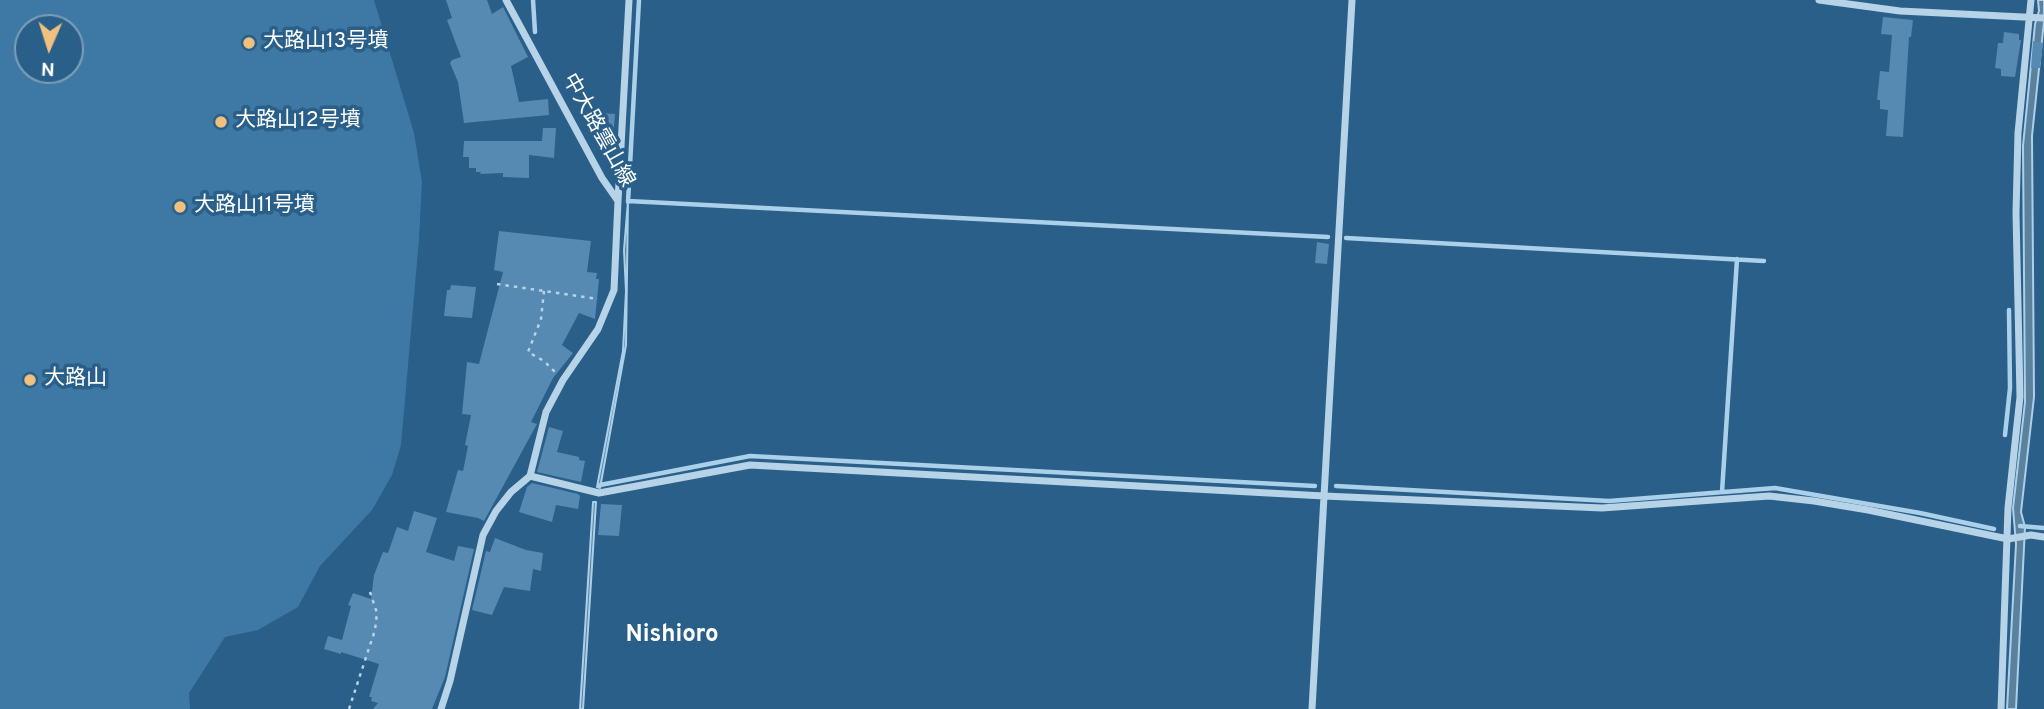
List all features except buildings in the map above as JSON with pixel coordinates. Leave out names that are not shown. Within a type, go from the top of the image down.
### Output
[{"type":"street","name":"中大路雲山線","points":[[506,0],[602,178],[618,201],[614,290],[598,329],[563,380],[547,412],[530,476]]},
{"type":"street","points":[[618,201],[629,0]]},
{"type":"street","points":[[1312,709],[1352,0]]},
{"type":"street","points":[[1819,0],[1900,11],[2044,18]]},
{"type":"street","points":[[2001,709],[2008,508],[2020,397],[2016,213],[2018,133],[2031,0]]},
{"type":"street","points":[[441,709],[484,535],[496,511],[511,492],[530,476],[599,494],[750,465],[1602,508],[1769,496],[1855,508],[2008,539],[2031,535],[2044,537]]},
{"type":"path","points":[[498,284],[608,300]]},
{"type":"path","points":[[544,291],[541,320],[528,352],[544,361],[563,380]]},
{"type":"path","points":[[349,709],[375,630],[377,613],[369,589]]},
{"type":"shaded area","points":[[0,0],[374,0],[414,133],[422,182],[419,239],[401,445],[392,475],[372,510],[320,566],[298,607],[258,630],[225,637],[189,693],[190,709],[0,709]]},
{"type":"shaded area","points":[[2038,0],[2044,0],[2044,21],[2032,136],[2034,397],[2021,512],[2025,527],[2016,709],[2007,709],[2016,544],[2013,508],[2025,402],[2023,146],[2035,24],[2039,11]]},
{"type":"shaded area","points":[[628,201],[626,345],[600,488],[597,487],[623,351],[626,291],[624,250]]},
{"type":"shaded area","points":[[593,502],[596,502],[583,709],[580,709]]},
{"type":"waterway","points":[[533,0],[535,32]]},
{"type":"waterway","points":[[628,202],[639,0]]},
{"type":"waterway","points":[[628,201],[1328,237]]},
{"type":"waterway","points":[[1346,238],[1764,261]]},
{"type":"waterway","points":[[1722,492],[1737,259]]},
{"type":"waterway","points":[[2005,435],[2010,388],[2009,310]]},
{"type":"waterway","points":[[600,485],[750,456],[1315,486]]},
{"type":"waterway","points":[[1336,486],[1609,501],[1775,488],[1920,513],[1994,529]]},
{"type":"waterway","points":[[2020,526],[2044,528]]},
{"type":"place","name":"大路山13号墳","points":[[249,43]]},
{"type":"place","name":"大路山12号墳","points":[[221,122]]},
{"type":"place","name":"大路山11号墳","points":[[180,207]]},
{"type":"place","name":"大路山","points":[[30,380]]},
{"type":"district","name":"Nishioro","points":[[672,636]]}]
